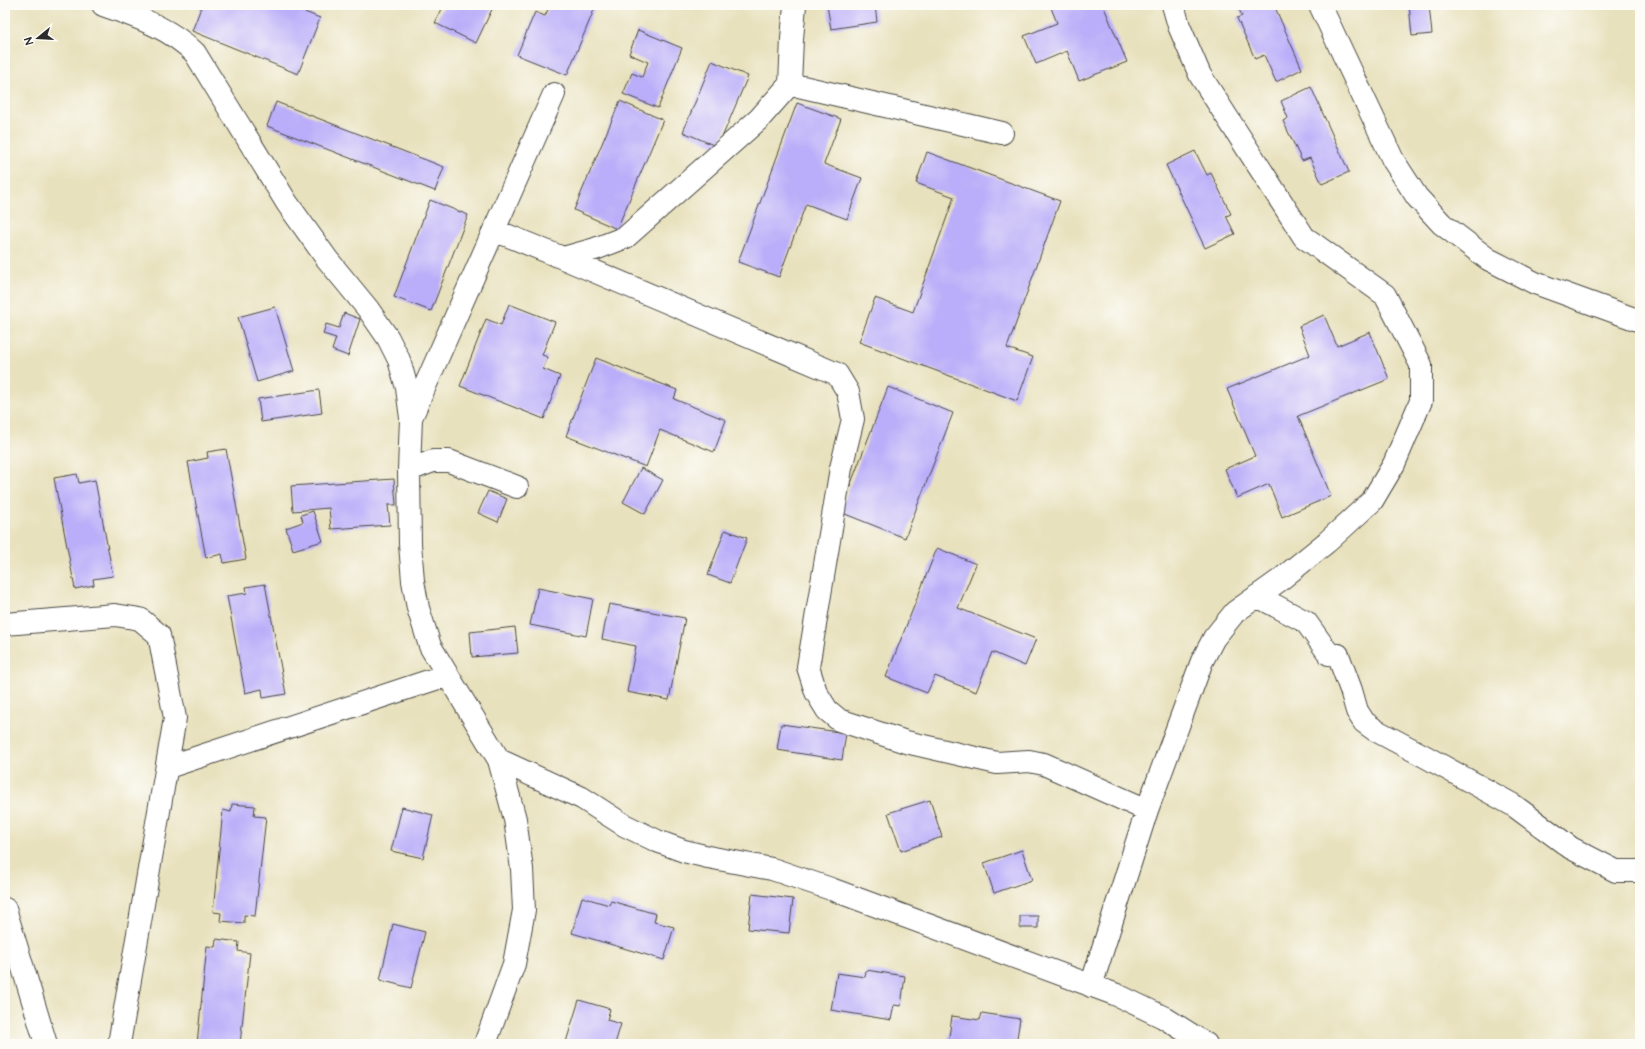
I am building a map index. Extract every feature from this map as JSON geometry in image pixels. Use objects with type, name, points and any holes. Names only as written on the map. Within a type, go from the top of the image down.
[{"type":"street","points":[[103,5],[147,21],[168,31],[183,41],[195,53],[287,203],[327,259],[368,309],[388,338],[399,360],[407,388],[411,418],[409,470],[410,544],[413,581],[418,608],[430,646],[500,760],[515,819],[522,869],[524,910],[514,964],[485,1044]]},
{"type":"street","points":[[563,258],[595,249],[626,237],[759,119],[790,84],[795,5]]},
{"type":"street","points":[[1091,986],[1147,810],[1202,661],[1214,638],[1235,612],[1327,542],[1372,502],[1394,464],[1421,401],[1421,365],[1386,295],[1304,237],[1200,75],[1178,26],[1172,5]]},
{"type":"street","points":[[1320,5],[1393,160],[1417,197],[1442,224],[1488,259],[1535,283],[1640,321]]},
{"type":"street","points":[[790,84],[1002,133]]},
{"type":"street","points":[[411,418],[554,94]]},
{"type":"street","points":[[494,230],[837,374],[848,392],[853,419],[841,468],[808,667],[816,692],[827,710],[838,720],[906,742],[997,763],[1029,761],[1044,764],[1147,810]]},
{"type":"street","points":[[409,470],[432,461],[449,461],[517,487]]},
{"type":"street","points":[[1257,596],[1306,622],[1329,654],[1338,655],[1352,690],[1358,711],[1364,722],[1375,730],[1426,756],[1513,805],[1571,848],[1616,871],[1640,872]]},
{"type":"street","points":[[5,624],[115,615],[140,619],[159,635],[175,718],[168,767],[119,1044]]},
{"type":"street","points":[[168,767],[447,674]]},
{"type":"street","points":[[500,760],[582,798],[624,825],[657,841],[702,855],[772,869],[831,889],[1117,995],[1163,1017],[1206,1044]]},
{"type":"street","points":[[5,909],[46,1044]]},
{"type":"building","points":[[202,5],[287,5],[320,18],[298,74],[192,31]]},
{"type":"building","points":[[444,5],[494,5],[476,43],[435,23]]},
{"type":"building","points":[[550,5],[596,5],[567,75],[517,55],[535,12],[545,16]]},
{"type":"building","points":[[827,5],[875,5],[877,22],[831,29]]},
{"type":"building","points":[[1050,5],[1103,5],[1127,62],[1079,81],[1067,51],[1036,64],[1024,36],[1057,23]]},
{"type":"building","points":[[1237,5],[1274,5],[1302,69],[1276,82],[1264,55],[1255,59],[1237,18],[1242,16]]},
{"type":"building","points":[[1409,5],[1429,5],[1432,34],[1412,36]]},
{"type":"building","points":[[638,30],[682,48],[658,108],[623,94],[632,73],[642,77],[648,62],[629,54]]},
{"type":"building","points":[[712,61],[748,76],[718,147],[683,132]]},
{"type":"building","points":[[1311,87],[1349,172],[1322,184],[1310,158],[1302,161],[1283,121],[1288,118],[1281,101]]},
{"type":"building","points":[[620,101],[663,120],[617,229],[574,210]]},
{"type":"building","points":[[276,102],[444,167],[435,191],[267,126]]},
{"type":"building","points":[[797,103],[841,119],[824,164],[862,178],[847,219],[806,204],[779,277],[738,262]]},
{"type":"building","points":[[1195,151],[1207,175],[1211,173],[1231,214],[1226,216],[1235,234],[1205,248],[1166,165]]},
{"type":"building","points":[[927,152],[1060,201],[1007,348],[1033,357],[1017,401],[859,342],[875,298],[913,312],[954,197],[916,183]]},
{"type":"building","points":[[430,200],[468,215],[431,311],[394,297]]},
{"type":"building","points":[[509,304],[555,322],[542,355],[548,357],[543,369],[560,376],[544,419],[460,386],[486,319],[501,325]]},
{"type":"building","points":[[275,307],[294,371],[257,382],[238,317]]},
{"type":"building","points":[[344,313],[360,319],[348,356],[332,350],[336,338],[323,334],[326,324],[339,328]]},
{"type":"building","points":[[1324,315],[1337,346],[1370,332],[1389,379],[1298,416],[1331,496],[1282,517],[1269,484],[1237,498],[1225,469],[1255,456],[1227,389],[1310,355],[1299,326]]},
{"type":"building","points":[[596,358],[677,390],[674,399],[726,420],[714,452],[660,430],[646,467],[566,436]]},
{"type":"building","points":[[888,387],[953,413],[905,538],[840,512]]},
{"type":"building","points":[[319,390],[322,413],[261,422],[258,399]]},
{"type":"building","points":[[226,449],[246,559],[224,563],[222,554],[206,558],[188,462],[208,458],[207,452]]},
{"type":"building","points":[[641,468],[663,480],[645,514],[623,502]]},
{"type":"building","points":[[77,474],[79,483],[95,480],[113,576],[93,579],[94,585],[75,589],[54,478]]},
{"type":"building","points":[[394,479],[396,505],[388,505],[390,525],[331,529],[329,508],[293,511],[291,486]]},
{"type":"building","points":[[488,491],[507,499],[498,522],[478,513]]},
{"type":"building","points":[[313,511],[323,541],[293,550],[286,528],[303,522],[301,515]]},
{"type":"building","points":[[725,530],[747,538],[730,583],[708,575]]},
{"type":"building","points":[[937,548],[976,564],[958,608],[1036,639],[1025,666],[992,652],[976,692],[935,676],[927,693],[886,677]]},
{"type":"building","points":[[265,584],[286,694],[263,698],[262,689],[245,693],[227,596],[247,593],[246,587]]},
{"type":"building","points":[[538,588],[593,599],[586,636],[530,625]]},
{"type":"building","points":[[609,604],[685,618],[669,700],[627,692],[636,646],[602,639]]},
{"type":"building","points":[[515,627],[518,653],[472,657],[470,632]]},
{"type":"building","points":[[781,724],[846,733],[842,760],[777,750]]},
{"type":"building","points":[[930,800],[942,837],[901,851],[888,813]]},
{"type":"building","points":[[232,804],[255,806],[254,816],[266,817],[255,916],[244,915],[244,923],[220,921],[221,913],[213,912],[223,810],[231,812]]},
{"type":"building","points":[[402,807],[433,815],[423,858],[391,851]]},
{"type":"building","points":[[1022,850],[1032,880],[994,893],[984,863]]},
{"type":"building","points":[[752,894],[793,899],[789,933],[748,929]]},
{"type":"building","points":[[582,897],[609,905],[611,901],[656,914],[654,922],[674,927],[664,960],[572,933]]},
{"type":"building","points":[[1020,916],[1038,916],[1038,928],[1020,928]]},
{"type":"building","points":[[393,924],[425,932],[411,988],[380,980]]},
{"type":"building","points":[[216,939],[239,942],[238,951],[250,953],[240,1044],[197,1044],[207,946],[215,947]]},
{"type":"building","points":[[866,970],[905,976],[901,1006],[894,1005],[891,1020],[831,1010],[837,973],[865,977]]},
{"type":"building","points":[[579,1000],[610,1009],[607,1020],[621,1024],[615,1044],[574,1044],[566,1042]]},
{"type":"building","points":[[982,1013],[1020,1019],[1016,1044],[948,1044],[952,1016],[980,1020]]}]
